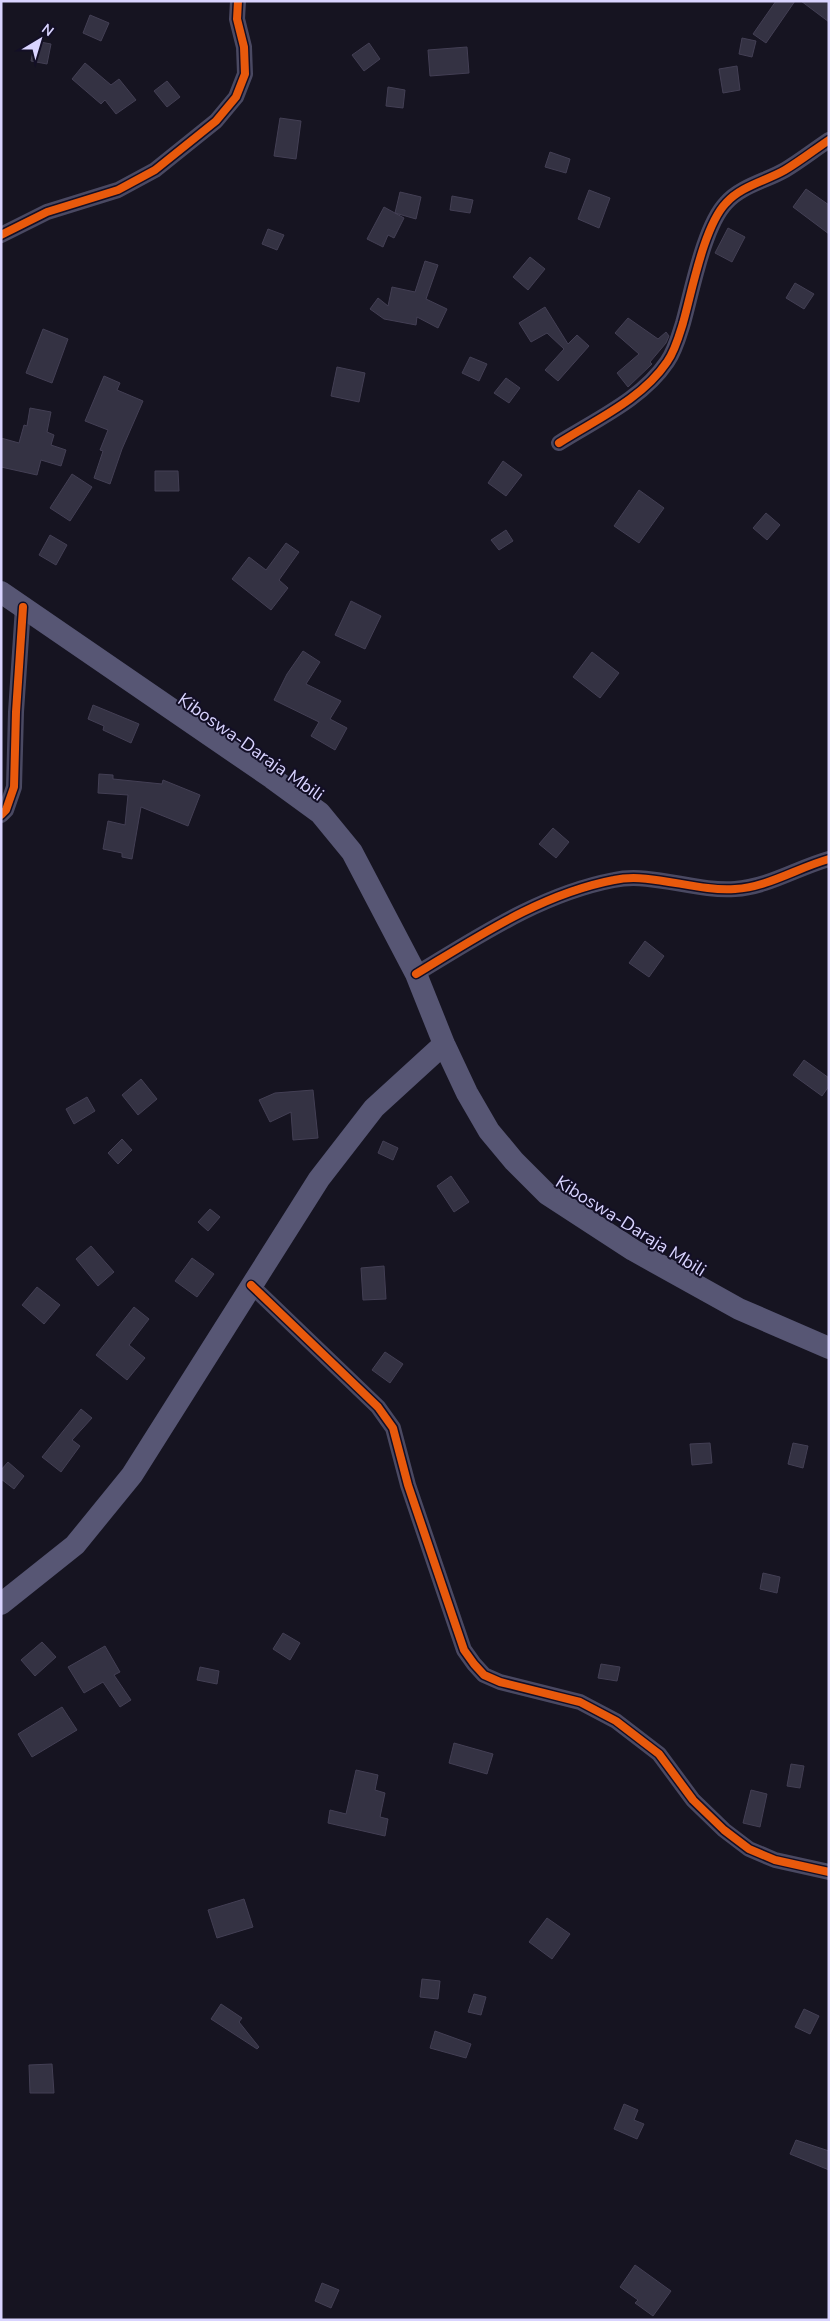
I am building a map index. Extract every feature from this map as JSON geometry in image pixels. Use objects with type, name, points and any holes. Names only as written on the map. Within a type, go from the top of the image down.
[{"type":"main road","name":"Kiboswa-Daraja Mbili","points":[[1,592],[320,813],[352,852],[416,974],[444,1044],[467,1092],[489,1131],[514,1161],[547,1194],[633,1250],[739,1310],[829,1348]]},
{"type":"main road","points":[[1,1604],[75,1545],[132,1475],[319,1179],[374,1108],[444,1044]]},
{"type":"street","points":[[1,235],[47,212],[118,190],[155,170],[216,121],[236,97],[245,74],[244,47],[237,19],[238,1]]},
{"type":"street","points":[[559,443],[634,396],[652,381],[668,360],[678,340],[707,240],[716,216],[726,202],[757,182],[784,170],[829,140]]},
{"type":"street","points":[[1,815],[6,810],[14,787],[16,712],[23,608]]},
{"type":"street","points":[[416,974],[511,917],[580,888],[616,879],[652,880],[694,888],[736,889],[770,882],[829,859]]},
{"type":"street","points":[[251,1285],[378,1407],[393,1428],[408,1484],[464,1650],[479,1670],[484,1675],[500,1682],[580,1702],[616,1721],[659,1754],[692,1800],[724,1830],[749,1849],[775,1860],[829,1872]]},
{"type":"building","points":[[776,1],[795,1],[766,43],[753,34]]},
{"type":"building","points":[[801,1],[829,1],[829,22]]},
{"type":"building","points":[[90,15],[109,23],[101,41],[83,33]]},
{"type":"building","points":[[742,38],[756,41],[752,57],[739,54]]},
{"type":"building","points":[[35,41],[51,44],[47,64],[31,61]]},
{"type":"building","points":[[369,43],[380,59],[364,71],[352,55]]},
{"type":"building","points":[[467,47],[469,73],[430,76],[428,50]]},
{"type":"building","points":[[85,63],[111,85],[119,79],[136,100],[116,114],[105,100],[101,104],[72,79]]},
{"type":"building","points":[[737,66],[740,90],[723,93],[719,69]]},
{"type":"building","points":[[167,81],[180,97],[167,107],[154,91]]},
{"type":"building","points":[[388,87],[405,90],[403,108],[386,106]]},
{"type":"building","points":[[280,118],[301,121],[296,159],[274,156]]},
{"type":"building","points":[[550,152],[570,159],[566,173],[545,167]]},
{"type":"building","points":[[806,189],[829,205],[829,234],[793,207]]},
{"type":"building","points":[[589,190],[610,198],[599,228],[578,219]]},
{"type":"building","points":[[400,192],[421,197],[416,219],[395,213]]},
{"type":"building","points":[[452,196],[473,200],[470,213],[450,210]]},
{"type":"building","points":[[384,207],[404,218],[394,238],[388,235],[383,247],[367,239]]},
{"type":"building","points":[[728,228],[745,237],[732,262],[715,253]]},
{"type":"building","points":[[268,229],[284,235],[277,250],[262,244]]},
{"type":"building","points":[[530,257],[545,269],[528,290],[513,277]]},
{"type":"building","points":[[425,261],[438,265],[426,299],[447,309],[438,328],[417,317],[416,325],[384,319],[370,309],[378,298],[388,306],[392,287],[415,292]]},
{"type":"building","points":[[795,283],[814,294],[804,309],[786,298]]},
{"type":"building","points":[[545,307],[568,344],[577,335],[589,346],[558,381],[545,370],[564,349],[547,333],[531,342],[519,323]]},
{"type":"building","points":[[628,318],[658,339],[666,332],[669,336],[666,343],[650,362],[652,364],[628,387],[617,373],[639,354],[615,333]]},
{"type":"building","points":[[43,329],[68,339],[52,383],[26,373]]},
{"type":"building","points":[[470,357],[487,364],[479,381],[462,373]]},
{"type":"building","points":[[337,367],[365,373],[359,402],[331,396]]},
{"type":"building","points":[[104,376],[120,383],[117,390],[143,401],[122,449],[110,484],[94,478],[103,451],[100,450],[108,430],[85,421]]},
{"type":"building","points":[[506,378],[520,388],[509,403],[494,393]]},
{"type":"building","points":[[30,408],[51,412],[47,432],[54,435],[51,445],[66,450],[61,466],[41,460],[37,475],[1,467],[1,438],[19,443],[24,425],[27,426]]},
{"type":"building","points":[[503,461],[522,475],[506,496],[488,483]]},
{"type":"building","points":[[155,471],[178,471],[179,491],[155,491]]},
{"type":"building","points":[[72,474],[92,487],[70,521],[50,508]]},
{"type":"building","points":[[639,490],[664,508],[639,543],[614,526]]},
{"type":"building","points":[[766,513],[780,525],[767,540],[753,528]]},
{"type":"building","points":[[506,530],[513,541],[499,550],[491,540]]},
{"type":"building","points":[[50,535],[67,545],[56,565],[39,555]]},
{"type":"building","points":[[286,543],[299,552],[279,580],[288,588],[271,610],[232,579],[249,557],[266,570]]},
{"type":"building","points":[[351,601],[381,616],[365,649],[335,635]]},
{"type":"building","points":[[303,651],[320,662],[306,684],[341,701],[330,719],[347,728],[335,750],[311,736],[319,722],[274,700],[287,674]]},
{"type":"building","points":[[592,652],[619,673],[600,698],[573,677]]},
{"type":"building","points":[[93,705],[139,724],[131,743],[103,730],[104,726],[88,719]]},
{"type":"building","points":[[99,774],[113,775],[113,779],[162,784],[163,780],[200,795],[188,826],[141,807],[132,859],[122,857],[122,853],[103,849],[108,821],[125,825],[128,795],[98,793]]},
{"type":"building","points":[[553,828],[569,842],[556,858],[539,844]]},
{"type":"building","points":[[645,941],[664,956],[649,977],[629,963]]},
{"type":"building","points":[[804,1060],[829,1078],[829,1086],[822,1096],[793,1075]]},
{"type":"building","points":[[141,1079],[157,1099],[138,1115],[122,1095]]},
{"type":"building","points":[[313,1090],[318,1138],[293,1140],[291,1112],[270,1122],[259,1100],[275,1093]]},
{"type":"building","points":[[87,1097],[95,1111],[74,1124],[66,1109]]},
{"type":"building","points":[[122,1139],[132,1150],[118,1164],[108,1153]]},
{"type":"building","points":[[383,1141],[398,1148],[393,1160],[378,1153]]},
{"type":"building","points":[[451,1176],[469,1202],[454,1212],[437,1186]]},
{"type":"building","points":[[210,1209],[220,1217],[208,1231],[198,1222]]},
{"type":"building","points":[[91,1246],[114,1272],[98,1286],[76,1259]]},
{"type":"building","points":[[192,1258],[214,1274],[197,1297],[175,1281]]},
{"type":"building","points":[[384,1266],[386,1299],[363,1300],[361,1268]]},
{"type":"building","points":[[37,1287],[60,1305],[44,1324],[22,1305]]},
{"type":"building","points":[[134,1307],[149,1319],[129,1345],[145,1358],[127,1380],[96,1355]]},
{"type":"building","points":[[385,1352],[403,1364],[390,1383],[372,1370]]},
{"type":"building","points":[[81,1409],[92,1418],[72,1440],[80,1446],[61,1472],[42,1457]]},
{"type":"building","points":[[710,1443],[712,1463],[692,1465],[690,1444]]},
{"type":"building","points":[[793,1443],[808,1446],[803,1468],[788,1464]]},
{"type":"building","points":[[8,1462],[24,1476],[14,1489],[1,1479],[1,1470]]},
{"type":"building","points":[[763,1573],[780,1577],[777,1593],[760,1589]]},
{"type":"building","points":[[283,1633],[300,1643],[290,1660],[273,1649]]},
{"type":"building","points":[[42,1642],[56,1657],[35,1676],[21,1660]]},
{"type":"building","points":[[105,1646],[120,1672],[114,1675],[131,1700],[120,1707],[103,1682],[84,1693],[68,1667]]},
{"type":"building","points":[[601,1664],[620,1667],[617,1681],[598,1678]]},
{"type":"building","points":[[200,1667],[219,1671],[217,1684],[197,1680]]},
{"type":"building","points":[[62,1707],[77,1730],[32,1757],[18,1734]]},
{"type":"building","points":[[454,1743],[493,1754],[487,1774],[449,1763]]},
{"type":"building","points":[[791,1764],[804,1766],[800,1788],[787,1786]]},
{"type":"building","points":[[356,1770],[378,1775],[375,1790],[385,1793],[380,1817],[388,1819],[385,1836],[328,1823],[330,1810],[346,1814]]},
{"type":"building","points":[[751,1790],[767,1794],[760,1827],[743,1823]]},
{"type":"building","points":[[244,1899],[253,1927],[217,1938],[208,1910]]},
{"type":"building","points":[[547,1918],[570,1934],[552,1959],[529,1942]]},
{"type":"building","points":[[422,1979],[440,1981],[438,1999],[420,1997]]},
{"type":"building","points":[[474,1994],[486,1997],[481,2015],[468,2012]]},
{"type":"building","points":[[221,2004],[242,2018],[239,2022],[259,2047],[257,2049],[211,2019]]},
{"type":"building","points":[[804,2009],[819,2016],[810,2034],[795,2027]]},
{"type":"building","points":[[435,2031],[471,2044],[466,2058],[430,2048]]},
{"type":"building","points":[[52,2064],[54,2093],[30,2093],[29,2065]]},
{"type":"building","points":[[624,2104],[638,2110],[634,2120],[644,2124],[637,2139],[614,2129]]},
{"type":"building","points":[[796,2140],[829,2151],[829,2170],[790,2154]]},
{"type":"building","points":[[635,2265],[671,2291],[653,2316],[635,2303],[638,2300],[620,2287]]},
{"type":"building","points":[[322,2283],[339,2290],[331,2308],[315,2301]]},
{"type":"cycle path","points":[[1,235],[47,212],[118,190],[155,170],[216,121],[236,97],[245,74],[244,47],[237,19],[238,1]]},
{"type":"cycle path","points":[[559,443],[632,398],[657,375],[670,358],[680,333],[705,243],[718,213],[726,203],[746,188],[785,170],[829,140]]},
{"type":"cycle path","points":[[1,815],[6,810],[14,787],[16,712],[23,607]]},
{"type":"cycle path","points":[[416,974],[511,918],[561,895],[587,886],[614,880],[643,878],[705,888],[747,888],[829,859]]},
{"type":"cycle path","points":[[251,1285],[378,1407],[393,1428],[408,1485],[464,1650],[484,1675],[500,1682],[580,1702],[616,1721],[659,1754],[693,1800],[724,1830],[749,1849],[775,1860],[829,1872]]}]
